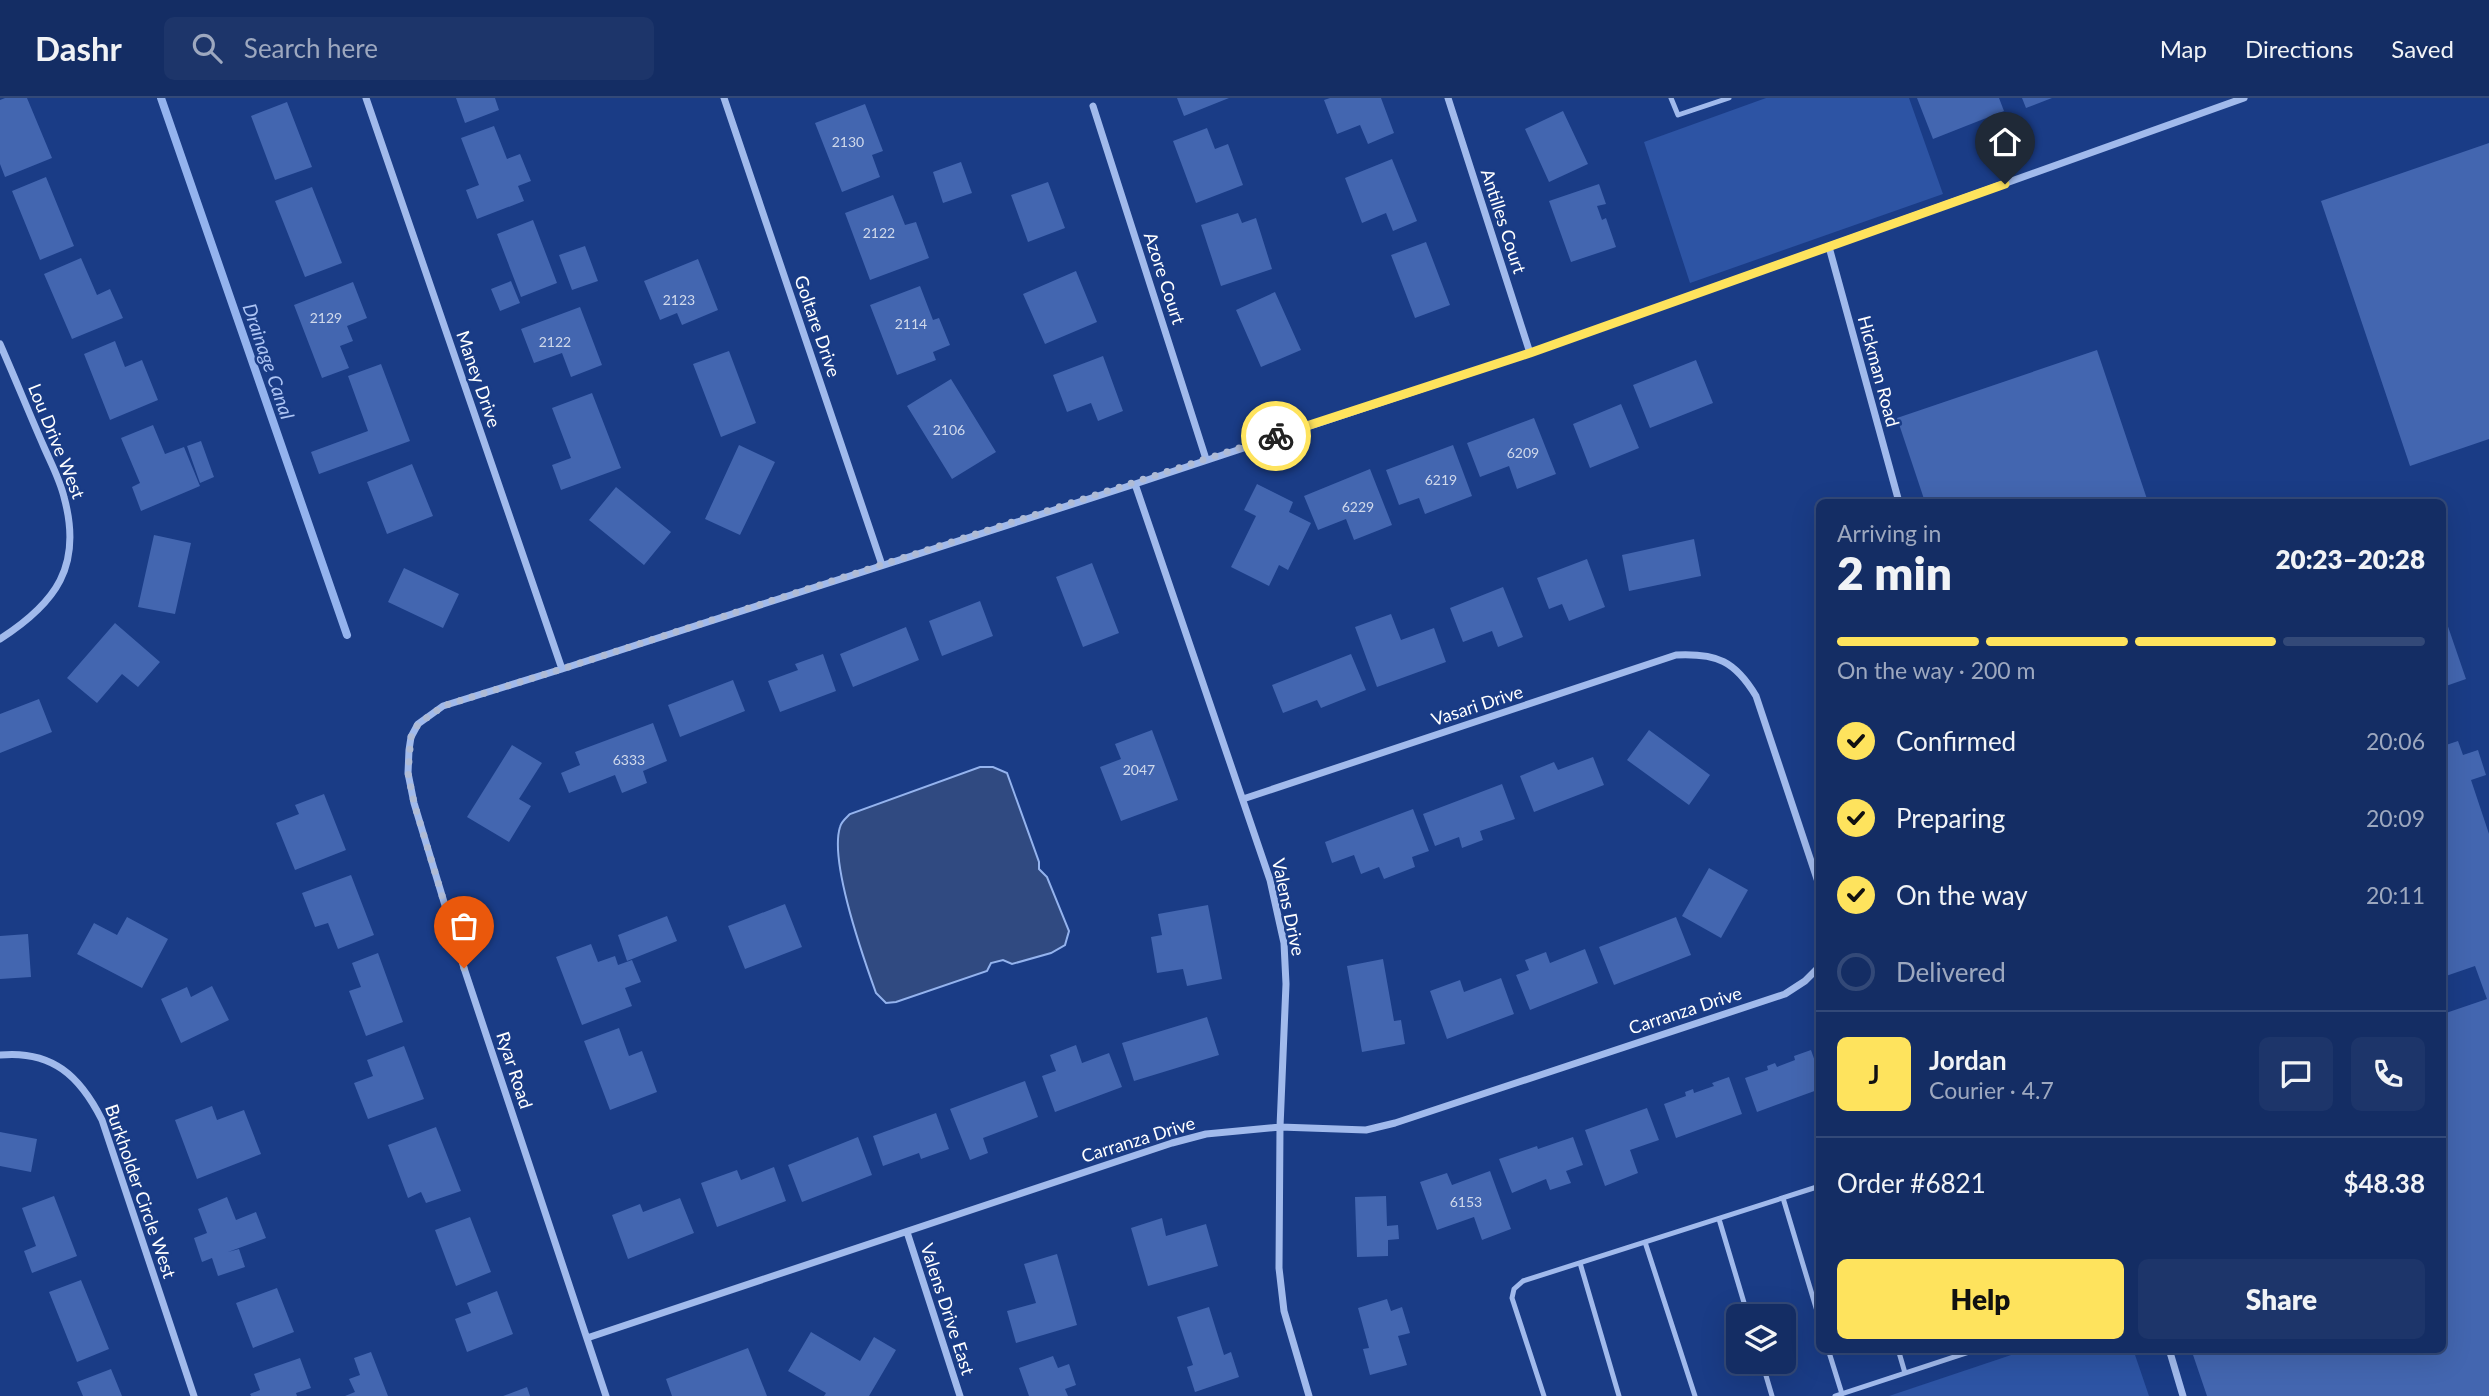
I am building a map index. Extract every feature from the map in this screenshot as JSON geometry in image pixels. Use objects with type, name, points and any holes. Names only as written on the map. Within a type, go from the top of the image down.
[{"type":"street","name":"Maney Drive","points":[[366,98],[562,669]]},
{"type":"street","name":"Goltare Drive","points":[[724,98],[882,565]]},
{"type":"street","name":"Antilles Court","points":[[1448,98],[1530,353]]},
{"type":"street","points":[[562,669],[1530,353],[2244,98]]},
{"type":"street","name":"Azore Court","points":[[1093,106],[1206,459]]},
{"type":"street","name":"Hickman Road","points":[[1829,247],[1898,499]]},
{"type":"street","name":"Lou Drive West","points":[[0,344],[64,494],[71,528],[67,564],[55,592],[30,620],[0,639]]},
{"type":"street","name":"Valens Drive","points":[[1135,484],[1270,880],[1284,943],[1286,984],[1280,1127],[1279,1268],[1284,1311],[1309,1396]]},
{"type":"street","name":"Vasari Drive","points":[[1243,799],[1676,655],[1703,654],[1723,661],[1744,675],[1756,696],[1816,876]]},
{"type":"street","name":"Ryar Road","points":[[562,669],[443,706],[418,724],[411,737],[408,773],[414,803],[464,968],[606,1396]]},
{"type":"street","name":"Carranza Drive","points":[[587,1338],[1172,1143],[1206,1134],[1280,1127],[1366,1130],[1395,1123],[1785,994],[1816,970]]},
{"type":"street","name":"Burkholder Circle West","points":[[0,1055],[40,1057],[64,1069],[91,1098],[106,1133],[194,1396]]},
{"type":"street","name":"Valens Drive East","points":[[907,1232],[960,1396]]},
{"type":"street","points":[[2170,1353],[2183,1396]]},
{"type":"lane","points":[[1671,98],[1678,115],[1729,98]]},
{"type":"lane","points":[[1544,1396],[1512,1298],[1514,1289],[1523,1282],[1816,1187]]},
{"type":"lane","points":[[1783,1198],[1816,1308]]},
{"type":"lane","points":[[1719,1219],[1744,1304]]},
{"type":"lane","points":[[1645,1242],[1695,1396]]},
{"type":"lane","points":[[1580,1263],[1619,1396]]},
{"type":"lane","points":[[1829,1353],[1842,1394]]},
{"type":"lane","points":[[1899,1353],[1905,1373]]},
{"type":"lane","points":[[1835,1396],[1966,1353]]},
{"type":"lane","points":[[1766,1374],[1772,1396]]},
{"type":"shaded area","points":[[1766,98],[1909,98],[1943,194],[1690,283],[1644,142]]},
{"type":"shaded area","points":[[980,767],[993,767],[1007,773],[1039,862],[1039,869],[1047,877],[1069,931],[1065,945],[1051,953],[1012,964],[1003,960],[991,963],[987,971],[886,1003],[876,993],[849,910],[839,863],[841,825],[850,814]]},
{"type":"shaded area","points":[[2017,1353],[2134,1353],[2149,1396],[1889,1396]]},
{"type":"building","points":[[27,98],[52,158],[5,177],[0,164],[0,100]]},
{"type":"building","points":[[456,98],[495,98],[499,110],[465,123]]},
{"type":"building","points":[[1177,98],[1229,98],[1184,116]]},
{"type":"building","points":[[1381,98],[1394,133],[1368,144],[1360,125],[1337,134],[1324,100]]},
{"type":"building","points":[[1917,98],[1999,98],[2004,111],[1933,139]]},
{"type":"building","points":[[2022,98],[2052,98],[2026,108]]},
{"type":"building","points":[[287,102],[312,167],[275,180],[251,116]]},
{"type":"building","points":[[865,104],[883,151],[872,155],[880,177],[842,192],[815,123]]},
{"type":"building","points":[[1563,111],[1588,164],[1549,182],[1525,129]]},
{"type":"building","points":[[494,126],[507,159],[520,154],[531,181],[518,186],[524,201],[477,219],[466,190],[479,185],[461,138]]},
{"type":"building","points":[[1207,128],[1215,149],[1228,144],[1243,185],[1196,203],[1173,141]]},
{"type":"building","points":[[2489,143],[2489,439],[2410,466],[2321,201]]},
{"type":"building","points":[[1392,159],[1417,221],[1393,231],[1386,213],[1362,223],[1345,178]]},
{"type":"building","points":[[961,162],[972,193],[943,203],[933,172]]},
{"type":"building","points":[[46,177],[74,246],[40,260],[12,191]]},
{"type":"building","points":[[1048,182],[1065,228],[1028,242],[1011,195]]},
{"type":"building","points":[[1599,184],[1606,204],[1597,206],[1602,220],[1606,218],[1616,247],[1571,262],[1549,201]]},
{"type":"building","points":[[312,187],[342,263],[305,277],[275,201]]},
{"type":"building","points":[[893,195],[905,225],[916,222],[929,258],[870,280],[845,213]]},
{"type":"building","points":[[1238,213],[1242,223],[1256,218],[1272,269],[1221,286],[1201,225]]},
{"type":"building","points":[[533,220],[557,283],[521,297],[497,234]]},
{"type":"building","points":[[1426,242],[1450,305],[1415,318],[1391,255]]},
{"type":"building","points":[[585,246],[598,281],[572,290],[559,255]]},
{"type":"building","points":[[81,258],[97,295],[110,289],[123,318],[72,339],[44,274]]},
{"type":"building","points":[[698,259],[718,310],[682,325],[677,313],[660,320],[644,281]]},
{"type":"building","points":[[1076,271],[1097,322],[1045,344],[1023,294]]},
{"type":"building","points":[[511,281],[520,303],[500,311],[491,289]]},
{"type":"building","points":[[353,282],[367,318],[347,326],[353,341],[340,346],[349,368],[322,378],[294,305]]},
{"type":"building","points":[[920,286],[933,320],[939,318],[950,345],[933,352],[936,360],[897,375],[870,305]]},
{"type":"building","points":[[1275,292],[1301,350],[1261,367],[1236,310]]},
{"type":"building","points":[[580,307],[602,365],[571,377],[562,353],[534,363],[521,329]]},
{"type":"building","points":[[115,341],[125,367],[142,360],[158,400],[110,420],[84,354]]},
{"type":"building","points":[[2097,350],[2147,499],[1924,499],[1897,418]]},
{"type":"building","points":[[729,351],[756,423],[721,437],[693,364]]},
{"type":"building","points":[[1103,356],[1123,411],[1098,421],[1091,403],[1067,412],[1053,375]]},
{"type":"building","points":[[1696,360],[1713,403],[1650,428],[1633,385]]},
{"type":"building","points":[[381,364],[410,441],[319,474],[311,452],[368,431],[348,376]]},
{"type":"building","points":[[951,379],[996,452],[952,479],[907,406]]},
{"type":"building","points":[[592,393],[621,468],[561,490],[552,465],[571,458],[552,408]]},
{"type":"building","points":[[1621,404],[1639,448],[1590,468],[1573,424]]},
{"type":"building","points":[[1534,418],[1556,474],[1517,489],[1509,466],[1480,477],[1467,443]]},
{"type":"building","points":[[153,425],[165,454],[184,447],[200,486],[141,511],[132,487],[140,483],[121,438]]},
{"type":"building","points":[[201,441],[214,477],[200,483],[187,446]]},
{"type":"building","points":[[739,445],[775,462],[740,535],[705,519]]},
{"type":"building","points":[[1453,445],[1472,496],[1425,514],[1419,498],[1399,505],[1386,470]]},
{"type":"building","points":[[412,464],[433,516],[387,534],[367,482]]},
{"type":"building","points":[[1370,469],[1392,525],[1354,540],[1346,519],[1318,530],[1304,496]]},
{"type":"building","points":[[1257,484],[1293,502],[1289,512],[1311,523],[1288,570],[1279,565],[1269,586],[1231,567],[1256,516],[1244,510]]},
{"type":"building","points":[[616,487],[671,532],[644,565],[589,520]]},
{"type":"building","points":[[154,535],[191,543],[175,614],[138,607]]},
{"type":"building","points":[[1694,539],[1701,576],[1629,591],[1622,555]]},
{"type":"building","points":[[1587,559],[1605,607],[1569,621],[1562,604],[1549,609],[1537,578]]},
{"type":"building","points":[[1092,563],[1119,633],[1083,647],[1056,577]]},
{"type":"building","points":[[404,568],[459,594],[443,628],[388,602]]},
{"type":"building","points":[[1503,587],[1523,637],[1498,647],[1492,631],[1463,642],[1450,608]]},
{"type":"building","points":[[980,601],[993,636],[942,656],[929,621]]},
{"type":"building","points":[[1391,614],[1401,640],[1434,628],[1446,662],[1377,687],[1355,627]]},
{"type":"building","points":[[2446,621],[2466,679],[2446,686]]},
{"type":"building","points":[[115,623],[160,662],[138,687],[122,674],[97,703],[67,678]]},
{"type":"building","points":[[906,627],[919,660],[853,687],[840,654]]},
{"type":"building","points":[[823,654],[836,691],[780,712],[768,681],[798,670],[795,664]]},
{"type":"building","points":[[1351,654],[1366,690],[1321,708],[1317,700],[1283,713],[1272,685]]},
{"type":"building","points":[[733,680],[745,711],[680,737],[668,705]]},
{"type":"building","points":[[39,699],[52,732],[0,753],[0,714]]},
{"type":"building","points":[[653,723],[667,761],[643,771],[647,783],[622,793],[615,775],[569,793],[561,773],[580,765],[575,752]]},
{"type":"building","points":[[1152,730],[1178,800],[1121,821],[1100,767],[1121,759],[1115,744]]},
{"type":"building","points":[[1649,730],[1710,775],[1689,805],[1627,760]]},
{"type":"building","points":[[2458,741],[2463,755],[2478,750],[2486,775],[2471,780],[2489,834],[2489,1396],[2207,1396],[2192,1353],[2446,1353],[2446,1013],[2487,999],[2475,966],[2446,976],[2446,745]]},
{"type":"building","points":[[512,745],[542,763],[519,799],[531,806],[509,842],[467,817]]},
{"type":"building","points":[[1593,757],[1604,785],[1534,812],[1520,776],[1554,762],[1558,770]]},
{"type":"building","points":[[1502,784],[1515,819],[1480,831],[1483,840],[1462,848],[1459,837],[1435,846],[1423,814]]},
{"type":"building","points":[[324,794],[346,850],[295,870],[276,823],[299,814],[295,805]]},
{"type":"building","points":[[1413,809],[1429,851],[1412,857],[1415,867],[1384,879],[1379,867],[1361,874],[1354,855],[1332,863],[1325,842]]},
{"type":"building","points":[[1709,868],[1748,890],[1721,938],[1682,916]]},
{"type":"building","points":[[351,875],[374,935],[338,949],[328,923],[315,927],[302,893]]},
{"type":"building","points":[[785,904],[802,947],[745,969],[728,926]]},
{"type":"building","points":[[1208,905],[1222,979],[1187,986],[1183,969],[1157,973],[1151,937],[1162,935],[1158,914]]},
{"type":"building","points":[[667,916],[677,941],[627,961],[618,935]]},
{"type":"building","points":[[127,917],[168,939],[142,988],[77,954],[94,923],[117,935]]},
{"type":"building","points":[[1676,917],[1691,955],[1614,985],[1599,947]]},
{"type":"building","points":[[28,934],[31,977],[0,979],[0,936]]},
{"type":"building","points":[[591,944],[598,962],[615,956],[618,965],[632,960],[641,982],[625,988],[632,1006],[582,1025],[556,957]]},
{"type":"building","points":[[1585,949],[1598,983],[1530,1010],[1516,975],[1529,970],[1525,960],[1546,952],[1550,963]]},
{"type":"building","points":[[378,953],[403,1022],[366,1036],[349,991],[361,987],[352,963]]},
{"type":"building","points":[[1383,959],[1394,1021],[1401,1020],[1405,1044],[1362,1052],[1347,966]]},
{"type":"building","points":[[1501,978],[1514,1014],[1447,1039],[1430,991],[1460,980],[1464,992]]},
{"type":"building","points":[[212,986],[229,1020],[181,1043],[161,999],[187,987],[191,997]]},
{"type":"building","points":[[1207,1017],[1219,1055],[1134,1081],[1122,1043]]},
{"type":"building","points":[[619,1028],[629,1056],[642,1051],[657,1092],[610,1110],[584,1041]]},
{"type":"building","points":[[1076,1045],[1082,1063],[1109,1053],[1122,1087],[1055,1112],[1042,1076],[1056,1071],[1050,1055]]},
{"type":"building","points":[[404,1046],[424,1099],[368,1119],[354,1083],[373,1076],[367,1060]]},
{"type":"building","points":[[1811,1050],[1816,1064],[1816,1090],[1757,1112],[1745,1078],[1768,1070],[1767,1066],[1775,1063],[1777,1067],[1795,1060],[1794,1056]]},
{"type":"building","points":[[1729,1077],[1742,1114],[1676,1138],[1664,1104],[1686,1096],[1685,1092],[1693,1089],[1694,1093]]},
{"type":"building","points":[[1025,1081],[1038,1117],[983,1138],[988,1153],[970,1160],[950,1109]]},
{"type":"building","points":[[212,1106],[217,1120],[244,1110],[261,1154],[197,1179],[175,1120]]},
{"type":"building","points":[[1647,1108],[1659,1140],[1630,1150],[1638,1173],[1605,1186],[1585,1130]]},
{"type":"building","points":[[936,1113],[949,1149],[921,1159],[919,1153],[883,1166],[873,1136]]},
{"type":"building","points":[[436,1127],[461,1191],[426,1203],[421,1192],[408,1198],[388,1145]]},
{"type":"building","points":[[0,1132],[37,1139],[31,1172],[0,1166]]},
{"type":"building","points":[[858,1137],[872,1175],[802,1202],[788,1165]]},
{"type":"building","points":[[1573,1137],[1583,1165],[1566,1171],[1571,1183],[1550,1190],[1546,1179],[1512,1193],[1499,1159]]},
{"type":"building","points":[[774,1167],[786,1201],[717,1227],[701,1183],[737,1170],[741,1180]]},
{"type":"building","points":[[1490,1171],[1511,1229],[1482,1240],[1474,1217],[1437,1230],[1420,1182],[1447,1173],[1452,1185]]},
{"type":"building","points":[[54,1196],[77,1256],[32,1273],[24,1251],[36,1246],[22,1208]]},
{"type":"building","points":[[1386,1196],[1387,1226],[1398,1225],[1399,1239],[1388,1240],[1388,1256],[1357,1257],[1355,1197]]},
{"type":"building","points":[[227,1197],[236,1220],[256,1212],[266,1238],[228,1252],[239,1249],[245,1267],[218,1276],[212,1258],[202,1262],[194,1238],[207,1233],[198,1209]]},
{"type":"building","points":[[680,1198],[694,1233],[628,1259],[612,1215],[640,1204],[643,1212]]},
{"type":"building","points":[[470,1217],[491,1272],[456,1286],[435,1230]]},
{"type":"building","points":[[1162,1218],[1166,1236],[1206,1224],[1218,1266],[1148,1286],[1131,1228]]},
{"type":"building","points":[[1057,1254],[1077,1325],[1016,1343],[1007,1311],[1036,1303],[1024,1264]]},
{"type":"building","points":[[81,1280],[109,1349],[77,1362],[49,1292]]},
{"type":"building","points":[[277,1288],[294,1332],[253,1348],[236,1303]]},
{"type":"building","points":[[497,1291],[513,1334],[467,1352],[455,1319],[471,1313],[467,1303]]},
{"type":"building","points":[[1387,1299],[1391,1311],[1402,1307],[1410,1333],[1398,1336],[1407,1365],[1370,1375],[1363,1349],[1369,1348],[1358,1308]]},
{"type":"building","points":[[1209,1307],[1224,1355],[1231,1352],[1239,1377],[1195,1392],[1187,1367],[1193,1365],[1177,1317]]},
{"type":"building","points":[[811,1332],[860,1361],[874,1337],[896,1350],[869,1396],[824,1396],[826,1393],[788,1371]]},
{"type":"building","points":[[748,1348],[767,1396],[672,1396],[666,1379]]},
{"type":"building","points":[[371,1352],[388,1396],[345,1396],[355,1392],[349,1379],[360,1375],[354,1358]]},
{"type":"building","points":[[1053,1356],[1058,1368],[1069,1364],[1076,1385],[1065,1389],[1068,1396],[1029,1396],[1019,1368]]},
{"type":"building","points":[[300,1358],[311,1388],[296,1393],[297,1396],[251,1396],[250,1394],[260,1390],[254,1374]]},
{"type":"building","points":[[111,1369],[122,1396],[83,1396],[77,1382]]},
{"type":"building","points":[[527,1387],[530,1396],[503,1396]]},
{"type":"waterway","name":"Drainage Canal","points":[[161,98],[347,635]]},
{"type":"way so far","points":[[464,968],[414,803],[408,773],[411,737],[418,724],[443,706],[1135,484],[1276,436]]},
{"type":"route","points":[[1276,436],[1530,353],[2005,184]]}]
